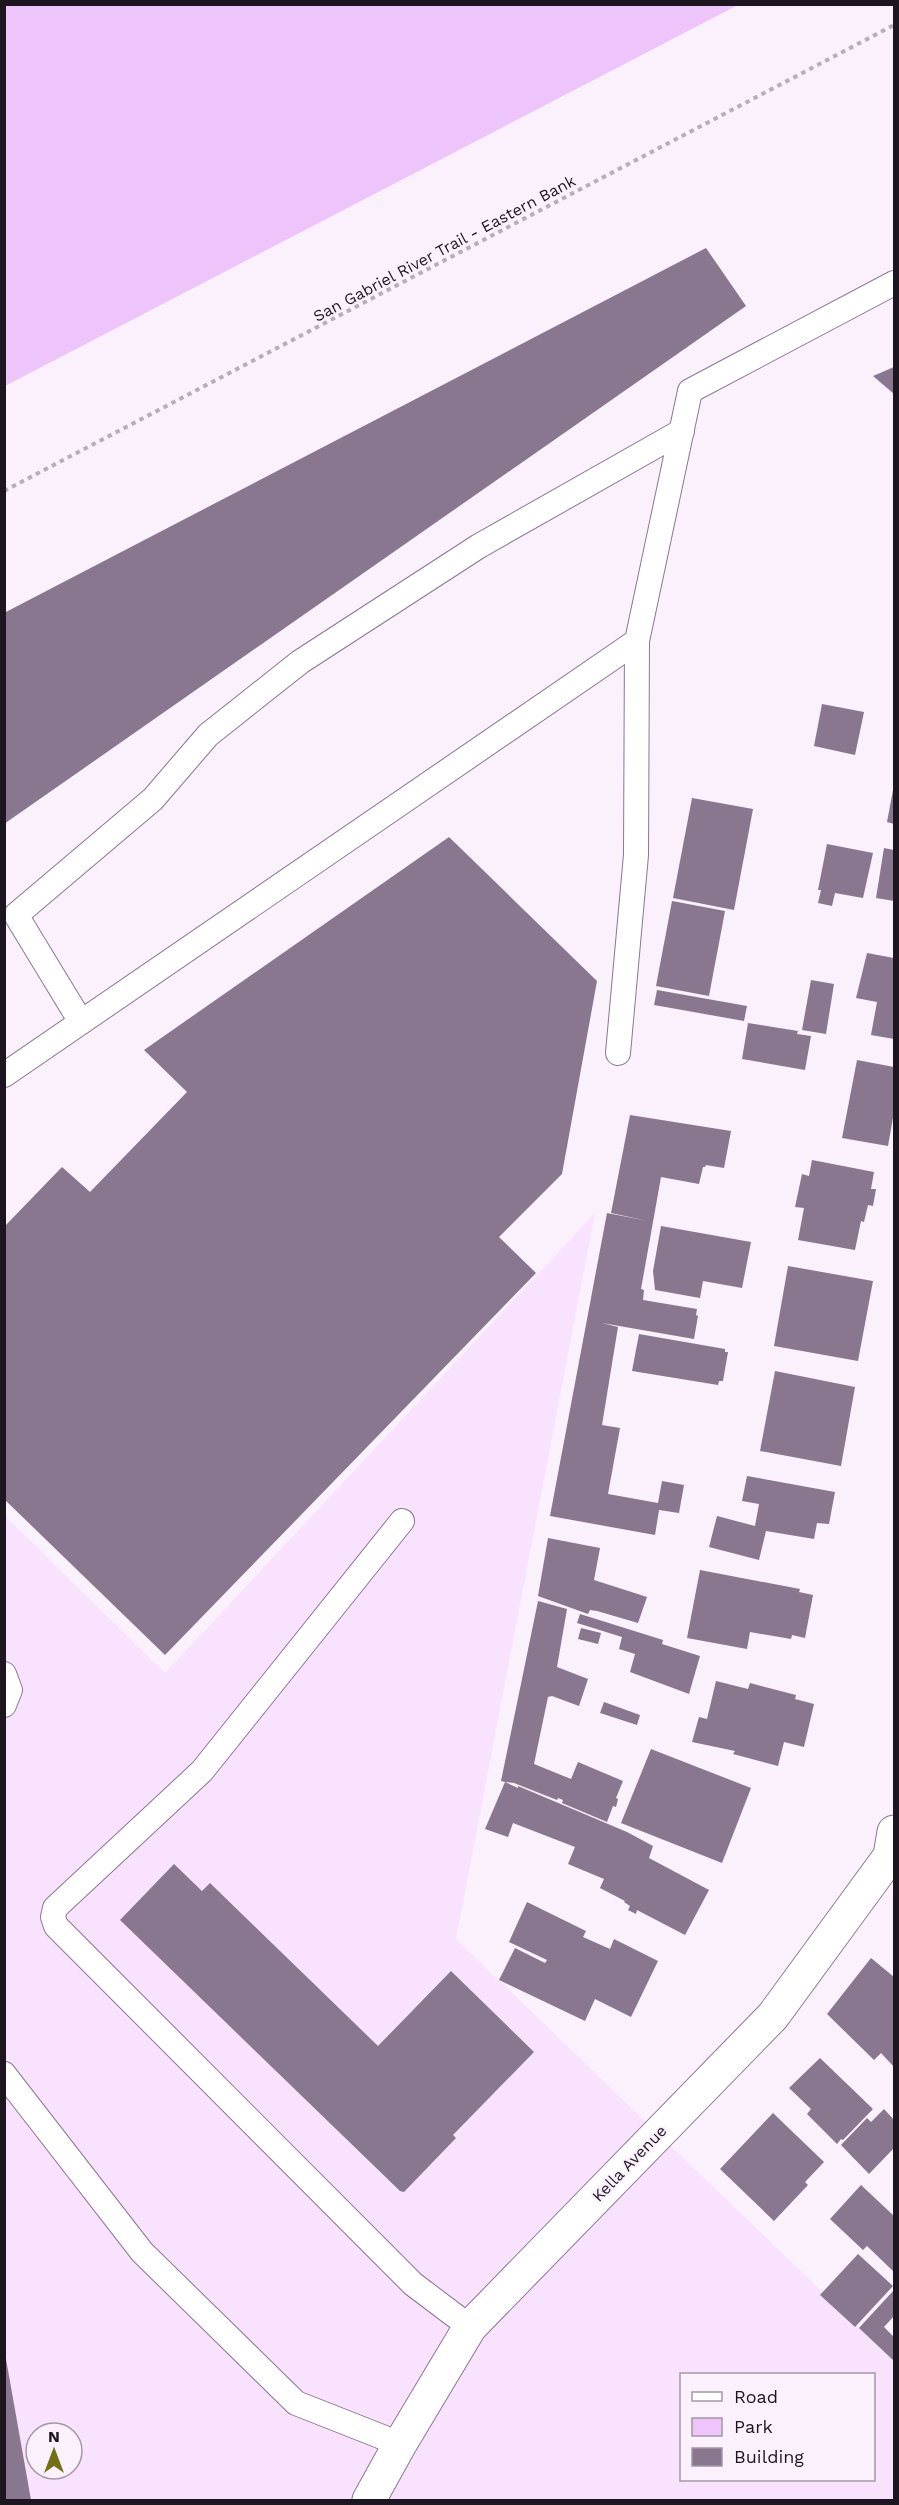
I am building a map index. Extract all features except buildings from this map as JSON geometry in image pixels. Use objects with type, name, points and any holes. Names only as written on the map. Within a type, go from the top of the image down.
[{"type":"street","name":"Kella Avenue","points":[[369,2500],[470,2327],[773,2016],[893,1849]]},
{"type":"lane","points":[[618,1053],[636,855],[637,641],[690,391],[894,283]]},
{"type":"lane","points":[[81,1022],[16,915],[153,799],[208,735],[300,662],[479,546],[682,431]]},
{"type":"lane","points":[[4,1075],[637,641]]},
{"type":"lane","points":[[402,1521],[202,1771],[55,1908],[53,1917],[56,1926],[413,2284],[470,2327]]},
{"type":"lane","points":[[4,1674],[10,1690],[4,1705]]},
{"type":"lane","points":[[4,2074],[142,2252],[296,2403],[400,2444]]},
{"type":"path","name":"San Gabriel River Trail - Eastern Bank","points":[[4,491],[894,25]]},
{"type":"shaded area","points":[[595,1213],[456,1939],[894,2361],[894,2500],[5,2500],[4,1515],[165,1673]]},
{"type":"green space","points":[[5,4],[738,4],[738,5],[5,386]]}]
